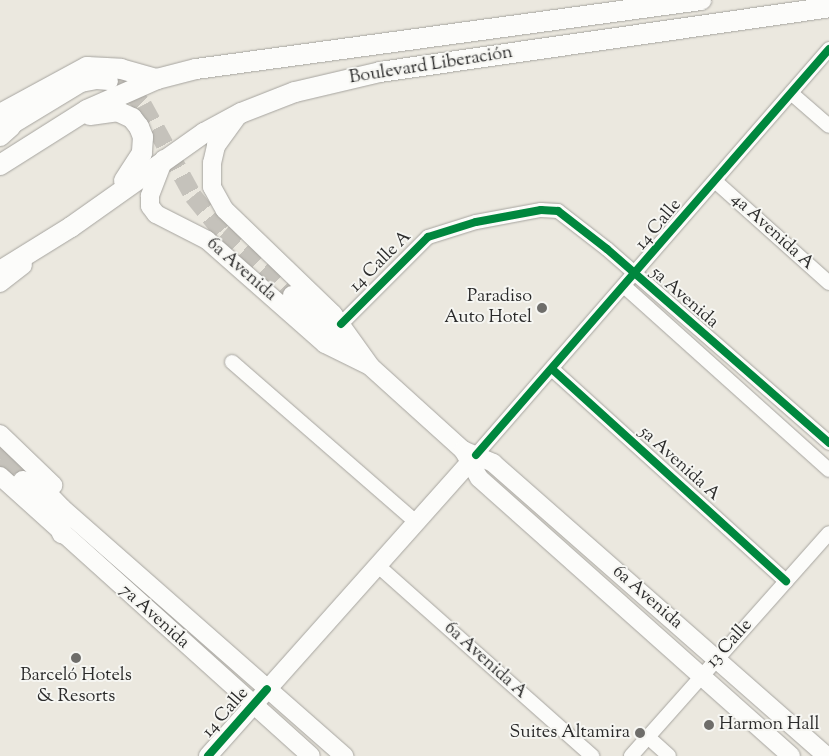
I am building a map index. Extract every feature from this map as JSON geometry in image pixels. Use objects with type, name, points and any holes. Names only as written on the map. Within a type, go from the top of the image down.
[{"type":"highway","name":"Boulevard Liberación","points":[[0,165],[52,130],[117,95],[157,79],[196,69],[455,32],[701,0]]},
{"type":"highway","name":"Boulevard Liberación","points":[[0,271],[71,227],[164,159],[241,113],[295,92],[347,78],[829,7]]},
{"type":"highway","points":[[3,127],[87,67],[114,68],[157,79]]},
{"type":"highway","points":[[52,130],[105,111],[122,113],[136,122],[143,137],[142,153],[113,197]]},
{"type":"highway","points":[[26,477],[58,521],[70,532]]},
{"type":"main road","points":[[3,127],[81,83],[97,80],[110,81]]},
{"type":"main road","name":"6a Avenida","points":[[241,113],[216,146],[211,180],[216,197],[231,217],[341,324],[371,367],[465,457],[479,478],[791,756]]},
{"type":"main road","name":"6a Avenida","points":[[164,159],[150,196],[150,206],[156,214],[207,240],[325,344],[371,367]]},
{"type":"main road","name":"Boulevard Liberación","points":[[0,283],[71,227]]},
{"type":"main road","points":[[292,294],[371,367]]},
{"type":"main road","name":"7a Avenida","points":[[0,434],[72,505],[70,532]]},
{"type":"main road","name":"6a Avenida","points":[[465,457],[493,463],[826,756]]},
{"type":"main road","name":"14 Calle","points":[[208,756],[416,522],[465,457]]},
{"type":"main road","name":"7a Avenida","points":[[0,476],[267,689],[344,756]]},
{"type":"main road","name":"7a Avenida","points":[[26,477],[62,508],[70,532],[253,706],[311,756]]},
{"type":"street","name":"14 Calle","points":[[465,457],[552,369],[636,276],[829,49]]},
{"type":"street","points":[[791,93],[829,126]]},
{"type":"street","name":"4a Avenida A","points":[[715,181],[829,283]]},
{"type":"street","name":"5a Avenida","points":[[476,222],[541,210],[558,211],[574,221],[829,443]]},
{"type":"street","name":"14 Calle A","points":[[341,324],[428,237],[476,222]]},
{"type":"street","name":"5a Avenida","points":[[625,287],[829,470]]},
{"type":"street","points":[[232,362],[416,522]]},
{"type":"street","name":"5a Avenida A","points":[[552,369],[786,581]]},
{"type":"street","name":"13 Calle","points":[[631,756],[829,532]]},
{"type":"street","name":"6a Avenida A","points":[[377,565],[592,756]]},
{"type":"street","points":[[648,738],[669,756]]},
{"type":"tunnel","points":[[109,81],[129,90],[143,105],[193,196],[223,233],[292,295]]},
{"type":"tunnel","points":[[0,447],[29,474]]},
{"type":"tunnel","points":[[0,460],[23,481]]},
{"type":"cycle path","points":[[476,455],[829,49]]},
{"type":"cycle path","points":[[341,324],[428,237],[476,222],[541,210],[558,211],[607,249],[829,443]]},
{"type":"cycle path","points":[[552,369],[786,581]]},
{"type":"cycle path","points":[[208,756],[267,689]]},
{"type":"place","name":"Paradiso Auto Hotel","points":[[542,308]]},
{"type":"place","name":"Barceló Hotels & Resorts","points":[[76,658]]},
{"type":"place","name":"Harmon Hall","points":[[709,725]]},
{"type":"place","name":"Suites Altamira","points":[[640,733]]}]
